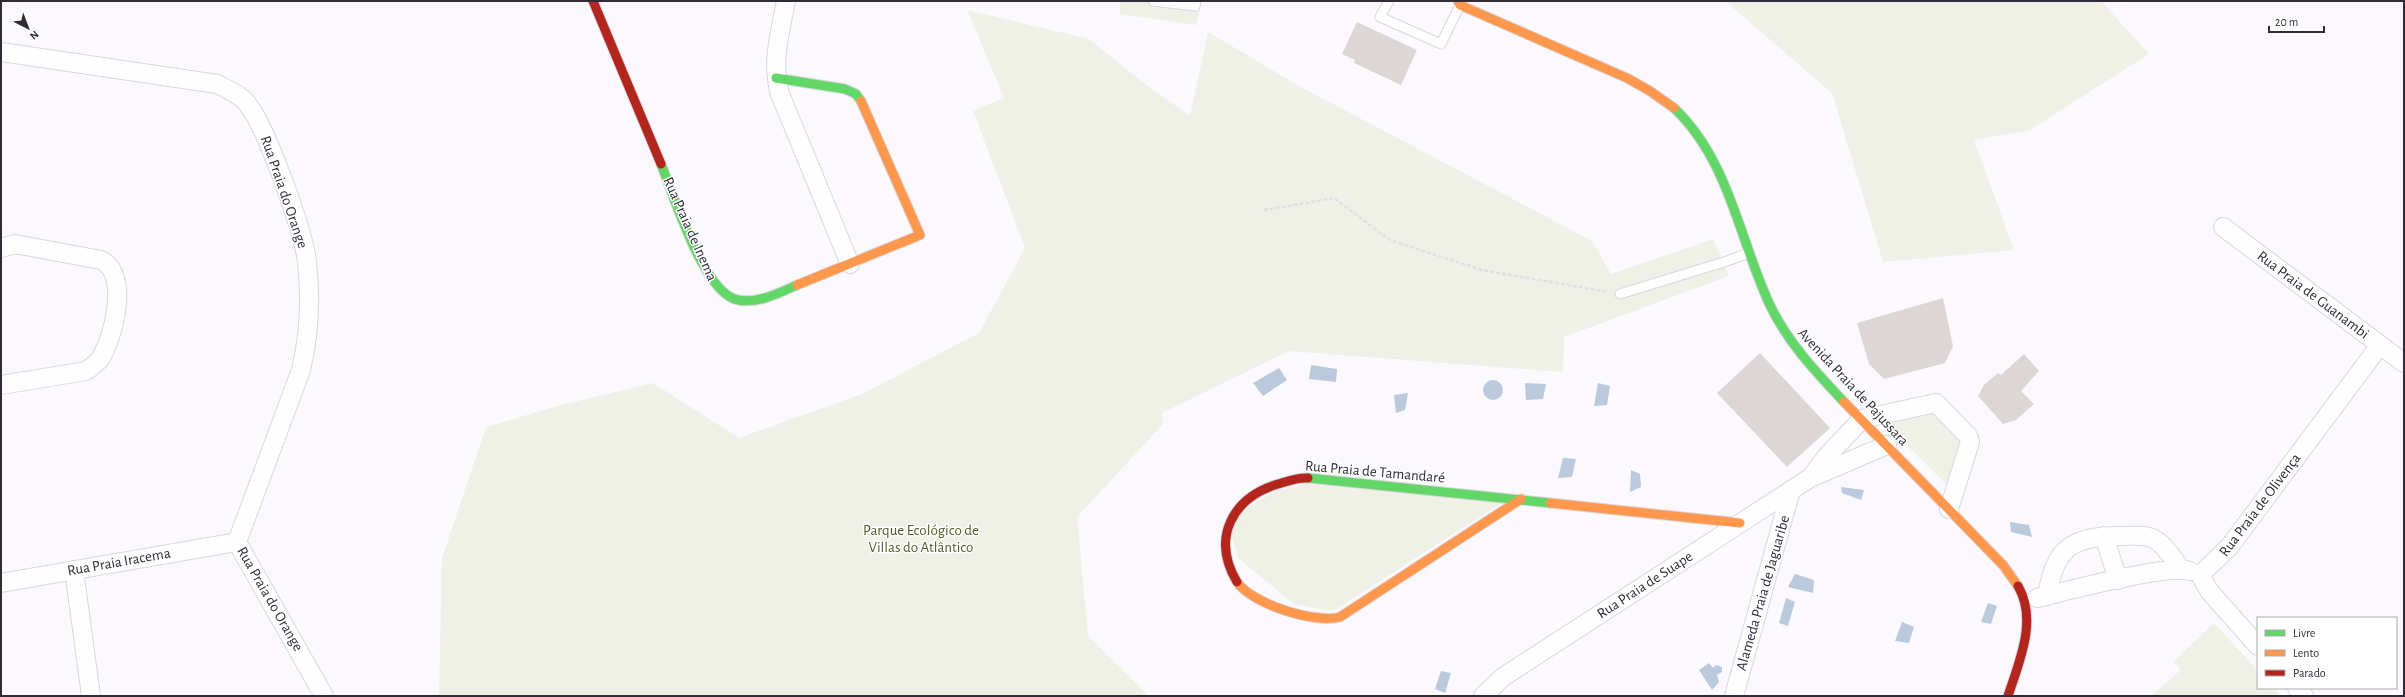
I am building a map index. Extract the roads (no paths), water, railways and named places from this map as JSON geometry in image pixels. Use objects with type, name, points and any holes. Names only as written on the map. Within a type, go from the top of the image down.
[{"type":"street","name":"Rua Praia de Inema","points":[[593,1],[705,270],[712,282],[722,292],[731,299],[742,302],[755,301],[920,235],[863,104],[856,94],[846,88],[776,78]]},
{"type":"street","points":[[786,1],[775,57],[776,78],[780,94],[850,264]]},
{"type":"street","name":"Avenida Praia de Pajussara","points":[[1459,3],[1618,74],[1658,96],[1681,115],[1702,140],[1720,174],[1766,301],[1779,326],[1808,363],[1949,510],[2017,584],[2025,601],[2025,634],[2008,696]]},
{"type":"street","name":"Avenida Praia de Pajussara","points":[[1507,15],[1538,38]]},
{"type":"street","name":"Rua Praia do Orange","points":[[1,52],[217,84],[234,92],[245,101],[263,131],[303,236],[307,262],[306,348],[300,370],[236,542],[324,696]]},
{"type":"street","name":"Rua Praia de Guanambi","points":[[2223,227],[2404,363]]},
{"type":"street","points":[[1,248],[15,244],[102,260],[108,263],[117,282],[117,302],[114,322],[100,358],[95,365],[86,371],[1,385]]},
{"type":"street","name":"Rua Praia de Olivença","points":[[2200,575],[2230,546],[2380,345]]},
{"type":"street","points":[[1862,419],[1929,403],[1936,403],[1941,407],[1970,442],[1949,510]]},
{"type":"street","name":"Rua Praia de Suape","points":[[1810,478],[1826,457],[1862,419]]},
{"type":"street","name":"Rua Praia de Suape","points":[[1483,696],[1503,677],[1810,478],[1887,445]]},
{"type":"street","name":"Rua Praia de Tamandaré","points":[[1521,499],[1340,617],[1329,621],[1315,620],[1253,598],[1237,582],[1225,551],[1227,526],[1232,513],[1241,503],[1292,479],[1304,478],[1521,499],[1740,523]]},
{"type":"street","name":"Alameda Praia de Jaguaribe","points":[[1734,696],[1791,490]]},
{"type":"street","points":[[2047,596],[2050,579],[2060,553],[2072,544],[2084,539],[2104,536],[2143,536],[2153,538],[2162,544],[2180,568]]},
{"type":"street","points":[[2104,536],[2118,580]]},
{"type":"street","name":"Rua Praia Iracema","points":[[1,583],[236,542]]},
{"type":"street","points":[[2025,601],[2180,568],[2200,575],[2214,597],[2257,645]]},
{"type":"street","points":[[74,570],[91,696]]},
{"type":"lane","points":[[1153,1],[1195,6],[1196,1]]},
{"type":"lane","points":[[1389,1],[1380,17],[1441,44],[1459,3]]},
{"type":"lane","points":[[1620,294],[1749,253]]},
{"type":"water","points":[[1311,365],[1337,369],[1336,382],[1309,379]]},
{"type":"water","points":[[1279,368],[1287,380],[1263,396],[1253,383]]},
{"type":"water","points":[[1493,380],[1500,383],[1503,390],[1500,397],[1493,400],[1486,397],[1483,390],[1486,383]]},
{"type":"water","points":[[1525,383],[1546,384],[1543,399],[1526,400]]},
{"type":"water","points":[[1598,383],[1610,386],[1607,405],[1594,406]]},
{"type":"water","points":[[1408,393],[1405,410],[1396,413],[1394,395]]},
{"type":"water","points":[[1563,458],[1576,459],[1572,477],[1558,478]]},
{"type":"water","points":[[1631,470],[1640,474],[1641,487],[1630,492]]},
{"type":"water","points":[[1841,487],[1864,490],[1861,500],[1842,493]]},
{"type":"water","points":[[2010,522],[2029,525],[2032,537],[2011,532]]},
{"type":"water","points":[[1795,574],[1814,580],[1813,593],[1788,587]]},
{"type":"water","points":[[1786,598],[1795,602],[1788,626],[1779,623]]},
{"type":"water","points":[[1988,603],[1997,606],[1991,624],[1981,622]]},
{"type":"water","points":[[1902,622],[1914,627],[1909,643],[1895,641]]},
{"type":"water","points":[[1709,663],[1713,668],[1716,665],[1722,667],[1722,672],[1717,675],[1719,682],[1712,690],[1699,670]]},
{"type":"water","points":[[1441,671],[1451,673],[1445,693],[1435,689]]},
{"type":"park label","name":"Parque Ecológico de Villas do Atlântico","points":[[921,538]]}]
